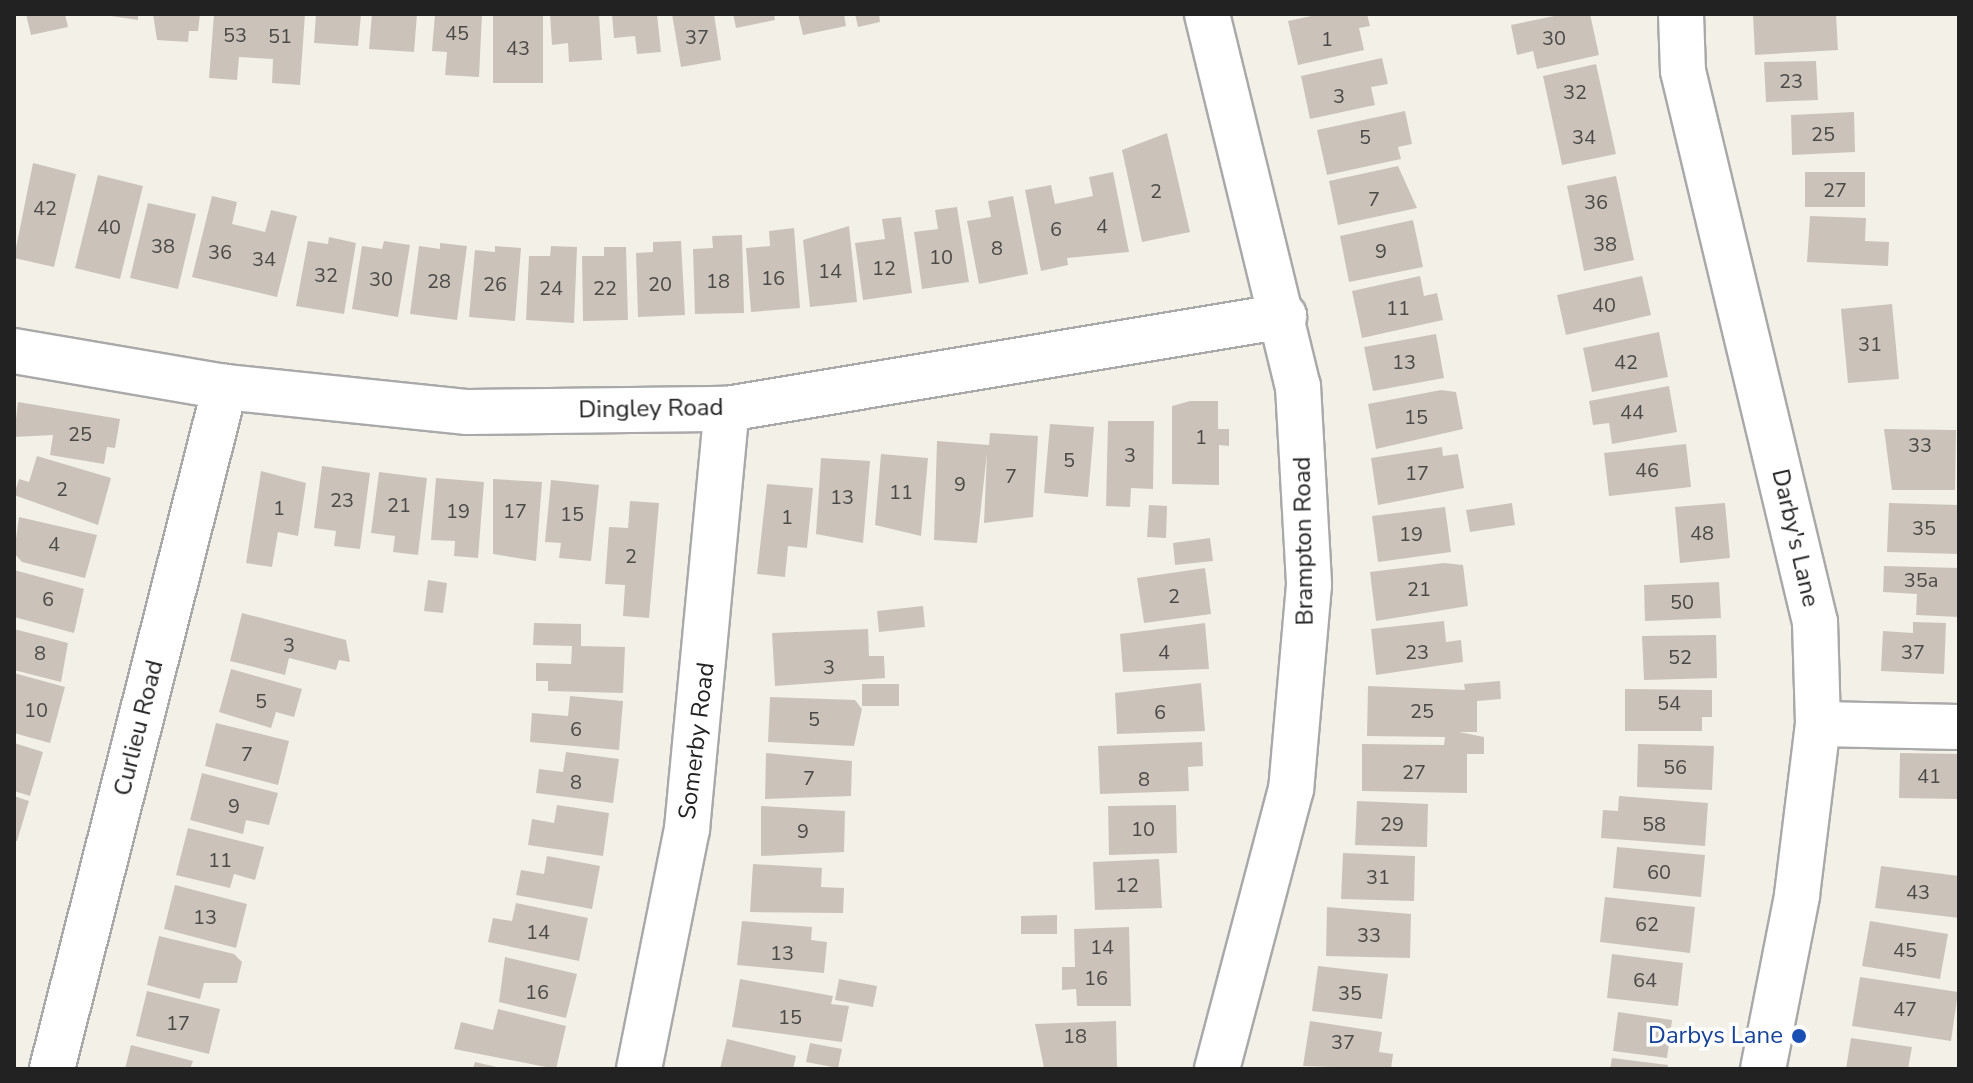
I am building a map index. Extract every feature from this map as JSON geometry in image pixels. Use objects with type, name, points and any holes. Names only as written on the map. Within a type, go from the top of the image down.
[{"type":"street","name":"Brampton Road","points":[[1207,14],[1284,316],[1305,472],[1309,585],[1301,708],[1291,789],[1217,1069]]},
{"type":"street","name":"Darby's Lane","points":[[1681,14],[1683,71],[1815,622],[1818,724],[1797,896],[1763,1069]]},
{"type":"street","name":"Dingley Road","points":[[14,351],[225,387],[468,412],[727,409],[1284,316]]},
{"type":"street","name":"Curlieu Road","points":[[52,1069],[225,387]]},
{"type":"street","name":"Somerby Road","points":[[639,1069],[687,829],[727,409]]},
{"type":"street","points":[[1818,724],[1959,727]]},
{"type":"building","points":[[26,14],[65,14],[68,27],[31,35]]},
{"type":"building","points":[[97,14],[138,14],[138,20]]},
{"type":"building","points":[[153,14],[200,14],[198,31],[189,31],[188,42],[157,40]]},
{"type":"building","points":[[214,14],[305,14],[300,85],[272,83],[273,59],[239,57],[237,80],[209,78]]},
{"type":"building","points":[[316,14],[361,14],[358,46],[314,43]]},
{"type":"building","points":[[372,14],[417,14],[414,52],[369,49]]},
{"type":"building","points":[[435,14],[482,14],[479,77],[445,75],[447,52],[432,51]]},
{"type":"building","points":[[493,14],[543,14],[543,83],[493,83]]},
{"type":"building","points":[[550,14],[599,14],[602,60],[569,62],[568,43],[552,45]]},
{"type":"building","points":[[612,14],[657,14],[661,52],[637,54],[635,36],[614,38]]},
{"type":"building","points":[[672,14],[714,14],[721,60],[681,67]]},
{"type":"building","points":[[733,14],[774,14],[775,20],[736,28]]},
{"type":"building","points":[[798,14],[844,14],[846,26],[803,35]]},
{"type":"building","points":[[855,14],[879,14],[880,22],[858,27]]},
{"type":"building","points":[[1321,14],[1367,14],[1370,26],[1359,28],[1364,50],[1298,65],[1288,21]]},
{"type":"building","points":[[1564,14],[1590,14],[1599,55],[1537,69],[1533,51],[1517,55],[1511,25]]},
{"type":"building","points":[[1753,14],[1836,14],[1838,50],[1755,55]]},
{"type":"building","points":[[1382,58],[1388,84],[1371,87],[1375,105],[1310,119],[1301,76]]},
{"type":"building","points":[[1816,61],[1818,100],[1766,102],[1764,62]]},
{"type":"building","points":[[1596,64],[1616,154],[1562,165],[1543,76]]},
{"type":"building","points":[[1405,111],[1412,144],[1398,147],[1401,159],[1327,175],[1317,130]]},
{"type":"building","points":[[1854,112],[1855,152],[1792,155],[1791,115]]},
{"type":"building","points":[[1167,133],[1190,232],[1142,242],[1122,150]]},
{"type":"building","points":[[33,163],[76,174],[54,267],[14,258]]},
{"type":"building","points":[[1398,166],[1417,208],[1338,225],[1329,181]]},
{"type":"building","points":[[1113,172],[1129,252],[1067,258],[1068,265],[1041,271],[1025,190],[1051,185],[1055,204],[1093,196],[1089,177]]},
{"type":"building","points":[[1805,172],[1865,172],[1865,207],[1805,207]]},
{"type":"building","points":[[98,175],[143,186],[120,279],[75,268]]},
{"type":"building","points":[[1616,176],[1634,260],[1584,271],[1567,186]]},
{"type":"building","points":[[212,196],[237,202],[232,224],[265,232],[271,210],[297,216],[277,297],[192,277]]},
{"type":"building","points":[[1013,196],[1028,274],[979,284],[967,221],[991,217],[988,201]]},
{"type":"building","points":[[148,203],[196,214],[178,289],[130,278]]},
{"type":"building","points":[[957,207],[969,282],[922,289],[914,232],[938,229],[935,210]]},
{"type":"building","points":[[1810,216],[1866,218],[1865,241],[1889,242],[1888,266],[1807,262]]},
{"type":"building","points":[[901,217],[912,293],[863,300],[855,243],[885,239],[882,219]]},
{"type":"building","points":[[1413,220],[1423,267],[1349,282],[1340,236]]},
{"type":"building","points":[[849,226],[857,302],[810,307],[803,240]]},
{"type":"building","points":[[794,228],[800,308],[751,312],[746,248],[770,246],[769,231]]},
{"type":"building","points":[[742,235],[744,313],[695,314],[693,249],[713,248],[712,236]]},
{"type":"building","points":[[329,237],[356,243],[344,314],[296,306],[308,241],[328,244]]},
{"type":"building","points":[[384,241],[410,245],[398,317],[352,309],[362,246],[382,249]]},
{"type":"building","points":[[681,241],[685,315],[638,317],[636,253],[653,252],[653,242]]},
{"type":"building","points":[[440,243],[467,246],[457,320],[410,314],[419,246],[440,249]]},
{"type":"building","points":[[495,246],[521,248],[515,321],[469,317],[475,250],[495,252]]},
{"type":"building","points":[[551,246],[577,247],[574,323],[526,320],[529,256],[550,256]]},
{"type":"building","points":[[604,247],[626,247],[628,320],[583,321],[582,256],[604,256]]},
{"type":"building","points":[[1420,276],[1424,296],[1437,293],[1443,320],[1362,338],[1352,291]]},
{"type":"building","points":[[1642,276],[1651,315],[1566,335],[1557,295]]},
{"type":"building","points":[[1892,304],[1899,379],[1848,383],[1841,309]]},
{"type":"building","points":[[1659,332],[1668,377],[1592,392],[1583,348]]},
{"type":"building","points":[[1436,334],[1444,378],[1373,391],[1364,347]]},
{"type":"building","points":[[1669,386],[1677,432],[1612,444],[1609,423],[1593,425],[1589,401]]},
{"type":"building","points":[[1441,390],[1456,392],[1463,429],[1376,449],[1368,404]]},
{"type":"building","points":[[1190,401],[1218,401],[1218,429],[1229,429],[1229,446],[1219,445],[1219,485],[1172,484],[1172,406]]},
{"type":"building","points":[[18,402],[120,419],[115,448],[107,447],[104,464],[50,455],[53,435],[14,437]]},
{"type":"building","points":[[1108,421],[1154,421],[1153,489],[1131,488],[1130,507],[1106,506]]},
{"type":"building","points":[[1050,424],[1094,427],[1088,497],[1044,493]]},
{"type":"building","points":[[1884,429],[1956,430],[1955,490],[1892,490]]},
{"type":"building","points":[[990,433],[1038,436],[1033,517],[984,523],[987,453],[977,543],[934,540],[937,441],[989,445]]},
{"type":"building","points":[[1686,444],[1691,487],[1609,496],[1604,453]]},
{"type":"building","points":[[1442,447],[1443,456],[1458,454],[1464,488],[1378,505],[1371,458]]},
{"type":"building","points":[[881,454],[928,458],[921,536],[875,525]]},
{"type":"building","points":[[37,456],[111,478],[98,525],[14,495],[19,479],[29,482]]},
{"type":"building","points":[[821,458],[870,461],[863,543],[816,534]]},
{"type":"building","points":[[322,466],[370,473],[360,549],[334,546],[336,531],[314,528]]},
{"type":"building","points":[[261,471],[306,483],[298,536],[278,532],[272,567],[246,563]]},
{"type":"building","points":[[379,472],[427,478],[418,555],[393,552],[395,536],[371,533]]},
{"type":"building","points":[[436,478],[484,482],[478,558],[454,556],[455,541],[431,540]]},
{"type":"building","points":[[493,479],[542,482],[536,561],[493,554]]},
{"type":"building","points":[[551,480],[599,485],[591,561],[559,558],[561,543],[545,542]]},
{"type":"building","points":[[767,484],[813,488],[807,548],[788,546],[785,577],[757,574]]},
{"type":"building","points":[[630,501],[659,503],[649,618],[623,616],[625,585],[605,584],[609,527],[628,528]]},
{"type":"building","points":[[1512,503],[1515,525],[1470,532],[1466,510]]},
{"type":"building","points":[[1725,503],[1730,558],[1680,563],[1675,507]]},
{"type":"building","points":[[1889,503],[1959,505],[1959,554],[1887,552]]},
{"type":"building","points":[[1149,505],[1167,506],[1166,538],[1147,537]]},
{"type":"building","points":[[1445,507],[1451,552],[1378,562],[1372,516]]},
{"type":"building","points":[[19,517],[97,535],[85,578],[22,562],[14,553]]},
{"type":"building","points":[[1210,538],[1213,561],[1175,565],[1173,543]]},
{"type":"building","points":[[1444,563],[1463,565],[1468,606],[1376,621],[1370,572]]},
{"type":"building","points":[[1884,566],[1959,568],[1959,617],[1916,615],[1917,594],[1883,592]]},
{"type":"building","points":[[1205,568],[1211,614],[1144,623],[1137,578]]},
{"type":"building","points":[[14,570],[84,589],[74,633],[14,617]]},
{"type":"building","points":[[428,580],[447,583],[443,613],[424,611]]},
{"type":"building","points":[[1719,582],[1721,618],[1645,621],[1644,585]]},
{"type":"building","points":[[923,606],[925,627],[879,632],[877,611]]},
{"type":"building","points":[[242,613],[346,640],[350,662],[339,660],[336,670],[289,658],[285,675],[230,661]]},
{"type":"building","points":[[1444,621],[1446,642],[1461,640],[1463,662],[1376,675],[1371,629]]},
{"type":"building","points":[[1913,622],[1946,623],[1944,674],[1881,671],[1883,631],[1913,633]]},
{"type":"building","points":[[534,623],[581,624],[581,646],[625,647],[623,693],[548,691],[548,681],[536,681],[536,663],[571,664],[572,646],[533,645]]},
{"type":"building","points":[[1205,623],[1209,669],[1123,672],[1120,634]]},
{"type":"building","points":[[14,629],[68,643],[61,682],[14,670]]},
{"type":"building","points":[[868,629],[869,656],[884,656],[885,678],[775,686],[772,633]]},
{"type":"building","points":[[1716,635],[1717,678],[1644,680],[1642,636]]},
{"type":"building","points":[[231,669],[302,689],[294,717],[276,712],[271,728],[219,712]]},
{"type":"building","points":[[14,673],[65,687],[50,743],[14,733]]},
{"type":"building","points":[[1500,681],[1501,699],[1477,701],[1477,732],[1459,732],[1484,737],[1484,754],[1467,754],[1467,793],[1362,791],[1362,744],[1444,745],[1445,737],[1367,736],[1368,686],[1465,690],[1464,684]]},
{"type":"building","points":[[1201,683],[1205,731],[1117,734],[1115,693]]},
{"type":"building","points":[[862,684],[899,684],[899,706],[862,706]]},
{"type":"building","points":[[1625,689],[1712,690],[1712,717],[1702,717],[1702,731],[1625,731]]},
{"type":"building","points":[[570,696],[623,701],[619,750],[530,742],[532,713],[568,716]]},
{"type":"building","points":[[770,697],[855,700],[862,709],[854,746],[768,742]]},
{"type":"building","points":[[216,723],[289,741],[278,785],[205,766]]},
{"type":"building","points":[[1202,742],[1203,766],[1188,767],[1189,791],[1100,794],[1098,746]]},
{"type":"building","points":[[14,743],[43,752],[30,796],[14,791]]},
{"type":"building","points":[[1638,744],[1714,746],[1712,790],[1637,787]]},
{"type":"building","points":[[566,752],[619,759],[613,803],[536,793],[539,769],[563,772]]},
{"type":"building","points":[[766,753],[852,761],[851,796],[765,799]]},
{"type":"building","points":[[1900,753],[1959,754],[1959,799],[1899,798]]},
{"type":"building","points":[[202,773],[278,793],[269,825],[246,820],[243,834],[190,820]]},
{"type":"building","points":[[14,796],[29,801],[17,841],[14,841]]},
{"type":"building","points":[[1619,796],[1708,803],[1705,846],[1601,838],[1603,810],[1618,811]]},
{"type":"building","points":[[1357,801],[1428,804],[1427,847],[1355,845]]},
{"type":"building","points":[[557,805],[609,813],[603,856],[528,845],[532,819],[554,823]]},
{"type":"building","points":[[1176,805],[1177,853],[1109,855],[1108,806]]},
{"type":"building","points":[[761,806],[845,811],[844,852],[761,856]]},
{"type":"building","points":[[188,828],[264,847],[255,880],[234,874],[230,888],[176,875]]},
{"type":"building","points":[[1617,847],[1705,855],[1701,897],[1613,888]]},
{"type":"building","points":[[1343,853],[1415,856],[1414,901],[1341,899]]},
{"type":"building","points":[[547,856],[600,866],[592,909],[516,895],[521,870],[544,874]]},
{"type":"building","points":[[1159,859],[1162,908],[1095,910],[1093,862]]},
{"type":"building","points":[[753,864],[822,868],[821,887],[844,888],[843,913],[750,912]]},
{"type":"building","points":[[1881,866],[1959,876],[1959,918],[1875,908]]},
{"type":"building","points":[[175,885],[247,904],[236,948],[164,929]]},
{"type":"building","points":[[1605,897],[1695,907],[1690,953],[1600,942]]},
{"type":"building","points":[[516,903],[588,918],[579,961],[488,942],[493,918],[512,921]]},
{"type":"building","points":[[1327,907],[1411,914],[1410,958],[1326,956]]},
{"type":"building","points":[[1057,915],[1057,934],[1021,934],[1021,916]]},
{"type":"building","points":[[742,921],[812,927],[811,940],[827,942],[824,973],[737,965]]},
{"type":"building","points":[[1870,921],[1948,934],[1940,979],[1862,966]]},
{"type":"building","points":[[1129,927],[1131,1006],[1077,1006],[1076,989],[1062,990],[1062,967],[1075,967],[1074,929]]},
{"type":"building","points":[[159,936],[234,954],[242,962],[237,983],[204,983],[200,999],[147,985]]},
{"type":"building","points":[[1612,954],[1683,963],[1678,1006],[1607,998]]},
{"type":"building","points":[[505,957],[577,974],[566,1018],[499,1002]]},
{"type":"building","points":[[1318,966],[1388,974],[1382,1019],[1312,1011]]},
{"type":"building","points":[[1860,977],[1958,992],[1951,1041],[1852,1026]]},
{"type":"building","points":[[740,979],[833,996],[831,1004],[849,1006],[842,1042],[732,1027]]},
{"type":"building","points":[[839,979],[877,986],[873,1007],[835,1000]]},
{"type":"building","points":[[147,991],[220,1009],[209,1054],[136,1036]]},
{"type":"building","points":[[498,1009],[566,1026],[556,1069],[454,1049],[461,1022],[493,1030]]},
{"type":"building","points":[[1618,1012],[1672,1020],[1667,1058],[1613,1051]]},
{"type":"building","points":[[1116,1021],[1117,1067],[1044,1068],[1035,1024]]},
{"type":"building","points":[[1310,1021],[1382,1032],[1379,1052],[1393,1054],[1391,1069],[1303,1066]]},
{"type":"building","points":[[1851,1038],[1912,1047],[1908,1069],[1846,1069]]},
{"type":"building","points":[[727,1039],[796,1056],[793,1069],[720,1069]]},
{"type":"building","points":[[810,1043],[842,1049],[838,1068],[806,1062]]},
{"type":"building","points":[[131,1045],[193,1061],[190,1069],[125,1069]]},
{"type":"building","points":[[1612,1058],[1668,1065],[1667,1069],[1610,1069]]},
{"type":"building","points":[[475,1062],[501,1068],[473,1069]]},
{"type":"place","name":"Darbys Lane","points":[[1799,1036]]}]
